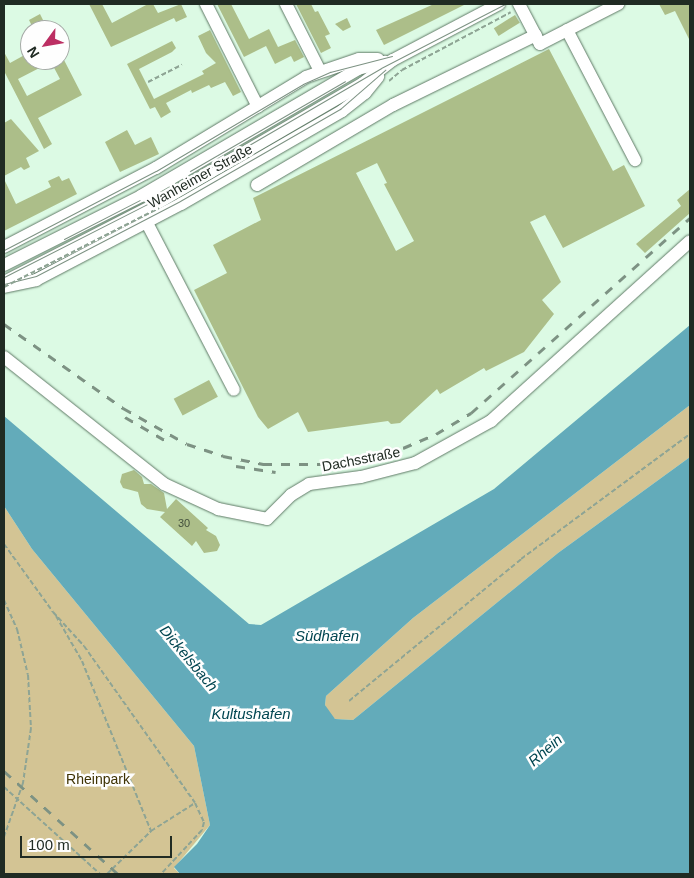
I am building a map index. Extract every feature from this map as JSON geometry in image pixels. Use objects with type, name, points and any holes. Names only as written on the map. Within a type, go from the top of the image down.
[{"type":"street","points":[[206,4],[258,107]]},
{"type":"street","points":[[286,4],[320,71]]},
{"type":"street","name":"Wanheimer Straße","points":[[4,282],[157,206],[362,84],[393,60],[499,4]]},
{"type":"street","points":[[520,6],[540,44],[618,4]]},
{"type":"street","points":[[567,30],[635,160]]},
{"type":"street","points":[[257,185],[393,105],[536,35]]},
{"type":"street","name":"Wanheimer Straße","points":[[4,246],[156,168],[320,71],[359,59],[393,60]]},
{"type":"street","name":"Wanheimer Straße","points":[[4,265],[141,196],[358,69],[393,60]]},
{"type":"street","name":"Wanheimer Straße","points":[[4,287],[36,280],[146,223],[342,111],[366,93],[393,60]]},
{"type":"street","points":[[146,223],[234,390]]},
{"type":"street","name":"Dachsstraße","points":[[10,367],[164,484],[218,509],[267,519],[291,495],[309,484],[361,477],[415,463],[491,421],[690,241]]},
{"type":"street","points":[[4,357],[10,367]]},
{"type":"path","points":[[383,87],[402,70],[520,6]]},
{"type":"path","points":[[148,82],[182,65]]},
{"type":"path","points":[[4,287],[157,206]]},
{"type":"path","points":[[349,701],[521,559],[690,434]]},
{"type":"path","points":[[4,544],[53,612],[82,661],[151,831]]},
{"type":"path","points":[[4,600],[23,652],[31,696],[26,767],[4,837]]},
{"type":"path","points":[[53,612],[84,646],[195,803],[204,822],[202,830],[161,874]]},
{"type":"path","points":[[4,787],[100,874]]},
{"type":"path","points":[[107,874],[151,831],[195,803]]},
{"type":"green space","points":[[690,405],[690,457],[558,553],[353,720],[335,719],[329,714],[325,705],[326,696],[413,618]]},
{"type":"green space","name":"Rheinpark","points":[[4,506],[32,549],[194,746],[210,825],[174,868],[180,874],[4,874]]},
{"type":"water","points":[[690,325],[690,405],[413,618],[326,696],[325,705],[335,719],[353,720],[558,553],[690,457],[690,874],[180,874],[174,867],[197,844],[210,825],[194,746],[32,549],[4,506],[4,416],[249,624],[261,625],[494,489]]},
{"type":"building","points":[[89,4],[102,4],[112,23],[148,4],[153,4],[158,13],[181,4],[187,17],[176,22],[174,18],[111,47]]},
{"type":"building","points":[[217,4],[231,4],[249,39],[269,29],[278,47],[295,40],[304,57],[294,62],[291,56],[275,64],[266,46],[244,57]]},
{"type":"building","points":[[296,4],[311,4],[315,12],[318,11],[330,34],[325,36],[331,48],[321,53]]},
{"type":"building","points":[[434,4],[466,4],[384,45],[376,30]]},
{"type":"building","points":[[659,4],[690,4],[690,41],[675,11],[665,15]]},
{"type":"building","points":[[40,14],[43,20],[29,20]]},
{"type":"building","points":[[515,15],[520,23],[499,36],[494,28]]},
{"type":"building","points":[[347,18],[351,27],[343,31],[335,24]]},
{"type":"building","points":[[210,30],[241,92],[233,96],[225,82],[211,88],[209,85],[192,93],[191,90],[166,103],[171,112],[161,118],[155,107],[150,109],[127,64],[172,41],[176,48],[172,52],[139,69],[154,99],[204,74],[202,71],[216,63],[206,53],[198,36]]},
{"type":"building","points":[[549,49],[613,171],[624,165],[645,206],[563,248],[545,215],[530,222],[561,282],[542,300],[554,314],[524,352],[486,371],[484,368],[440,394],[437,389],[400,423],[391,424],[388,421],[308,432],[298,412],[268,429],[258,417],[194,290],[227,273],[213,245],[261,220],[253,198]],"holes":[[[377,163],[387,183],[384,184],[414,241],[396,251],[356,173]]]},
{"type":"building","points":[[4,52],[10,63],[20,58],[20,70],[35,70],[18,79],[27,96],[60,79],[55,70],[69,70],[82,95],[38,118],[52,144],[44,149],[4,71]]},
{"type":"building","points":[[11,119],[39,151],[26,158],[30,167],[24,170],[21,167],[4,176],[4,123]]},
{"type":"building","points":[[127,130],[135,145],[151,137],[159,154],[120,172],[105,142]]},
{"type":"building","points":[[59,176],[62,181],[69,178],[77,194],[4,231],[4,179],[16,204],[51,187],[48,181]]},
{"type":"building","points":[[690,189],[690,213],[645,253],[636,244],[681,206],[677,200]]},
{"type":"building","points":[[209,380],[218,397],[183,416],[174,399]]},
{"type":"building","points":[[134,470],[142,477],[144,484],[151,484],[164,493],[167,509],[176,499],[208,528],[206,530],[216,536],[220,545],[217,551],[204,553],[196,541],[192,546],[160,517],[165,512],[147,509],[141,504],[138,492],[123,488],[120,482],[122,474]]},
{"type":"tram line","points":[[4,277],[151,202],[381,68],[505,4]]},
{"type":"tram line","points":[[4,250],[156,171],[303,84],[330,72],[392,56]]},
{"type":"tram line","points":[[4,284],[36,276],[180,201],[340,109],[385,70]]},
{"type":"tram line","points":[[190,171],[345,81]]},
{"type":"tram line","points":[[64,239],[140,200]]},
{"type":"railway","points":[[4,324],[123,408],[187,444],[223,456],[263,464],[337,464],[403,448],[436,434],[471,413],[690,218]]},
{"type":"railway","points":[[125,417],[168,442]]},
{"type":"railway","points":[[236,466],[276,472]]},
{"type":"railway","points":[[4,771],[118,874]]},
{"type":"water label","name":"Südhafen","points":[[327,636]]},
{"type":"water label","name":"Dickelsbach","points":[[189,658]]},
{"type":"water label","name":"Kultushafen","points":[[251,714]]},
{"type":"water label","name":"Rhein","points":[[545,750]]}]
